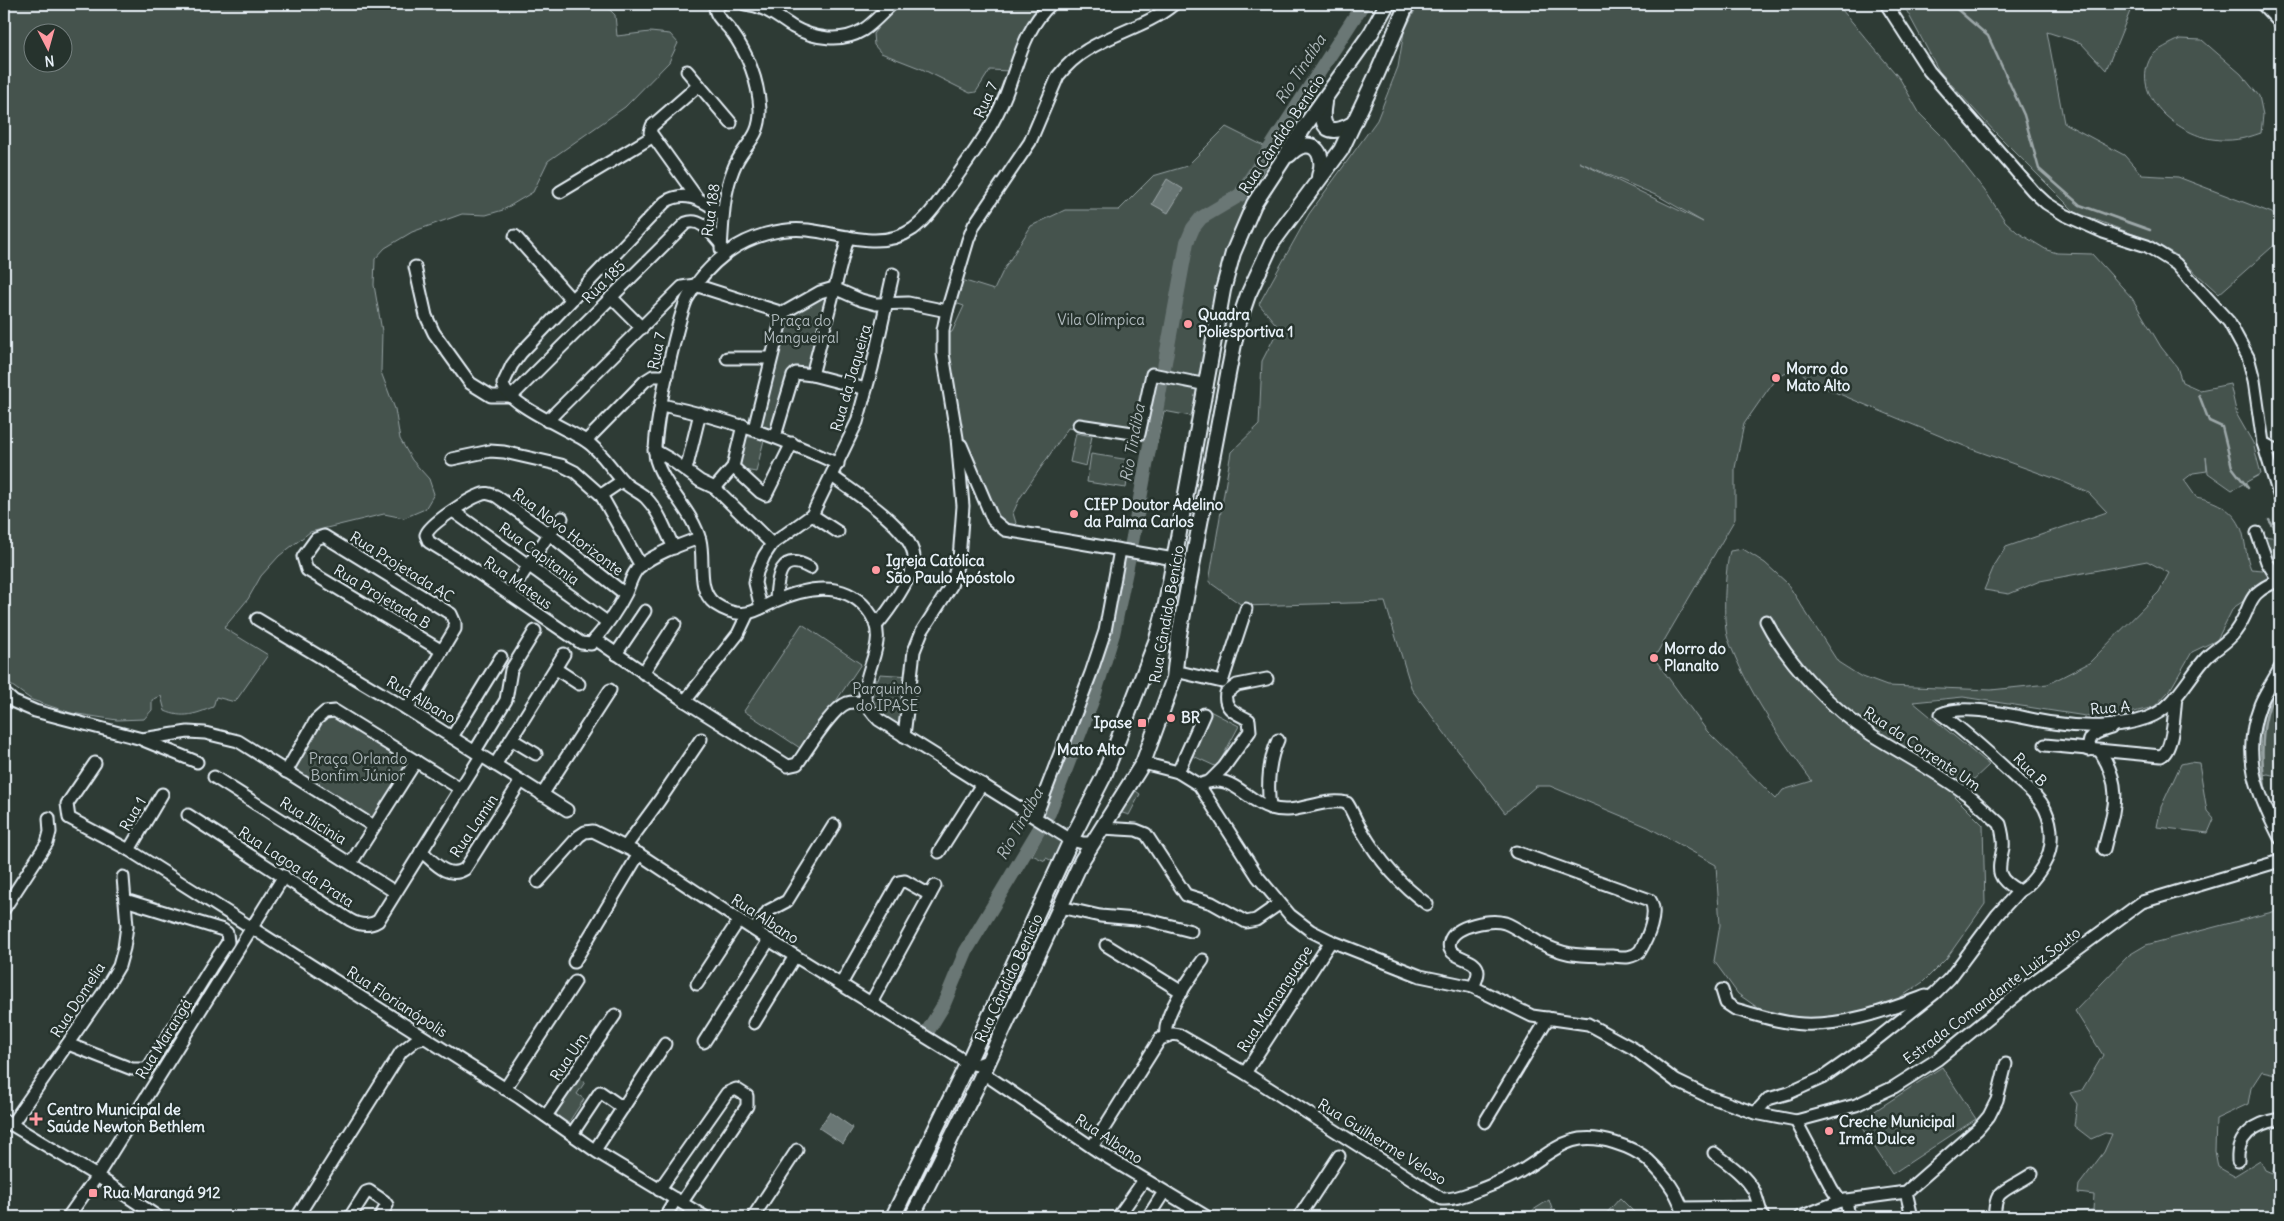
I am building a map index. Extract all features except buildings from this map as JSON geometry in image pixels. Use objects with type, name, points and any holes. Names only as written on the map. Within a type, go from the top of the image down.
[{"type":"main road","name":"Rua Cândido Benício","points":[[893,1217],[968,1063],[1071,840],[1104,776],[1157,639],[1166,604],[1224,290],[1233,252],[1254,204],[1277,167],[1371,33],[1387,4]]},
{"type":"main road","name":"Rua Cândido Benício","points":[[912,1217],[1092,843],[1142,763],[1171,689],[1195,549],[1238,324],[1254,278],[1272,243],[1318,179],[1342,150],[1407,4]]},
{"type":"main road","points":[[1324,102],[1322,119],[1323,124],[1327,128],[1337,130],[1354,123]]},
{"type":"main road","points":[[1277,167],[1296,148],[1303,145],[1311,146],[1320,154],[1322,161],[1322,169],[1318,179]]},
{"type":"street","points":[[745,4],[764,8],[803,32],[822,38],[848,36],[863,30],[892,4]]},
{"type":"street","name":"Rua 7","points":[[654,450],[679,322],[696,285],[707,270],[730,250],[760,236],[783,231],[806,230],[869,241],[884,241],[906,233],[924,220],[982,142],[996,118],[1031,26],[1051,4]]},
{"type":"street","points":[[904,736],[913,654],[922,631],[951,586],[959,559],[963,506],[956,435],[944,354],[943,330],[968,240],[974,225],[1030,142],[1058,76],[1079,55],[1089,48],[1148,22],[1174,4]]},
{"type":"street","points":[[1886,4],[1930,71],[2032,191],[2065,215],[2103,232],[2147,246],[2176,264],[2228,322],[2248,357],[2254,380],[2263,443],[2280,498]]},
{"type":"street","points":[[2262,4],[2280,23]]},
{"type":"street","name":"Rua 188","points":[[718,5],[716,14],[737,39],[750,63],[756,83],[760,108],[758,130],[733,170],[726,190],[722,215],[720,258]]},
{"type":"street","points":[[687,71],[731,123]]},
{"type":"street","points":[[699,85],[652,126],[650,132],[698,199],[722,215]]},
{"type":"street","points":[[560,192],[652,137]]},
{"type":"street","points":[[674,548],[646,498],[622,481],[614,469],[586,441],[547,422],[505,390],[503,384],[512,365],[665,202],[677,196],[698,199]]},
{"type":"street","name":"Rua 185","points":[[512,396],[686,223],[692,220],[701,223],[721,244]]},
{"type":"street","points":[[515,236],[571,300]]},
{"type":"street","points":[[812,375],[848,237]]},
{"type":"street","points":[[414,267],[426,316],[434,333],[470,383],[491,396],[512,396]]},
{"type":"street","name":"Rua da Jaqueira","points":[[761,608],[754,583],[756,572],[772,544],[812,515],[857,422],[893,274]]},
{"type":"street","points":[[547,422],[682,287],[696,285],[783,313]]},
{"type":"street","points":[[715,488],[732,467],[749,427],[783,313],[820,292],[834,288],[861,300],[887,304],[908,303],[947,311]]},
{"type":"street","points":[[611,297],[642,328]]},
{"type":"street","points":[[727,358],[771,358]]},
{"type":"street","points":[[775,436],[793,376],[799,372],[866,390]]},
{"type":"street","points":[[1079,425],[1139,434],[1151,375],[1161,375],[1207,385]]},
{"type":"street","points":[[586,441],[645,381],[653,376],[667,376]]},
{"type":"street","points":[[662,406],[700,413],[749,427],[792,443],[838,464]]},
{"type":"street","points":[[686,470],[700,413]]},
{"type":"street","points":[[956,435],[993,520],[1005,530],[1174,559]]},
{"type":"street","points":[[732,467],[766,495],[792,443]]},
{"type":"street","points":[[2263,443],[2280,452]]},
{"type":"street","points":[[654,450],[704,484],[715,488],[772,544]]},
{"type":"street","points":[[654,450],[657,462],[689,515],[700,538],[704,588],[708,598],[717,605],[735,613],[748,613],[776,600],[814,589],[829,588],[854,597],[868,610],[876,626],[878,639],[868,680],[866,704],[879,720],[1071,840],[1080,843],[1092,843]]},
{"type":"street","points":[[452,460],[497,452],[561,465],[575,472],[601,495],[641,566]]},
{"type":"street","points":[[832,476],[899,530],[912,547],[914,559],[911,571],[886,614],[876,626]]},
{"type":"street","points":[[601,495],[622,481]]},
{"type":"street","name":"Rua Novo Horizonte","points":[[429,542],[426,538],[427,530],[453,511],[481,494],[487,493],[496,496],[549,534],[626,594]]},
{"type":"street","name":"Rua Capitania","points":[[453,511],[607,622]]},
{"type":"street","points":[[812,515],[838,532]]},
{"type":"street","points":[[510,594],[549,534],[562,518]]},
{"type":"street","name":"Rua A","points":[[1941,714],[1949,710],[1967,710],[2054,724],[2124,725],[2149,718],[2162,711],[2176,697],[2209,655],[2237,630],[2254,595],[2261,588],[2280,580],[2267,562],[2258,533]]},
{"type":"street","name":"Rua Projetada AC","points":[[307,570],[303,557],[316,539],[324,536],[451,614],[455,623],[455,629],[442,651]]},
{"type":"street","points":[[593,641],[626,594],[636,571],[641,566],[674,548],[700,538]]},
{"type":"street","name":"Rua Mateus","points":[[429,542],[510,594],[581,644],[593,641],[616,654],[684,701],[788,766],[797,764],[836,711],[845,704],[854,701],[866,704]]},
{"type":"street","points":[[1041,820],[1105,631],[1126,551]]},
{"type":"street","points":[[776,600],[777,580],[783,569],[794,562],[800,562],[810,568]]},
{"type":"street","name":"Rua Projetada B","points":[[307,570],[442,651]]},
{"type":"street","points":[[1175,671],[1222,682],[1246,609]]},
{"type":"street","points":[[616,654],[646,611]]},
{"type":"street","points":[[684,701],[738,634],[748,613]]},
{"type":"street","name":"Rua Albano","points":[[257,619],[407,709],[567,810]]},
{"type":"street","name":"Rua da Corrente Um","points":[[1766,622],[1793,662],[1845,714],[1870,733],[1968,795],[2000,824],[2003,848],[1999,858],[1999,871],[2008,885],[2019,891]]},
{"type":"street","points":[[643,673],[675,624]]},
{"type":"street","name":"Rua Lagoa da Prata","points":[[188,815],[358,924],[372,924],[378,921],[459,788],[478,753],[506,700],[511,670],[534,631]]},
{"type":"street","points":[[407,709],[442,651]]},
{"type":"street","points":[[495,765],[564,654]]},
{"type":"street","points":[[452,737],[501,657]]},
{"type":"street","points":[[2280,668],[2260,704],[2252,735],[2252,758],[2259,793],[2280,838]]},
{"type":"street","points":[[556,669],[579,684]]},
{"type":"street","points":[[1199,785],[1211,780],[1224,767],[1250,731],[1248,720],[1226,705],[1226,693],[1237,685],[1266,679]]},
{"type":"street","points":[[542,794],[610,690]]},
{"type":"street","points":[[4,693],[14,702],[35,711],[142,740],[197,762]]},
{"type":"street","name":"Rua B","points":[[2045,745],[2164,754],[2169,747],[2176,697]]},
{"type":"street","points":[[286,772],[316,720],[321,714],[330,711],[341,714],[459,788]]},
{"type":"street","points":[[1178,772],[1204,714]]},
{"type":"street","name":"Rua B","points":[[1941,714],[1994,756],[2032,792],[2044,808],[2050,821],[2051,836],[2048,857],[2032,882],[2019,891]]},
{"type":"street","points":[[2104,849],[2116,792],[2107,763],[2088,742],[2092,735],[2124,725]]},
{"type":"street","points":[[142,740],[188,732],[222,736],[238,741],[373,826]]},
{"type":"street","points":[[511,739],[536,754]]},
{"type":"street","points":[[626,846],[701,739]]},
{"type":"street","points":[[1270,808],[1268,775],[1271,755],[1278,740]]},
{"type":"street","points":[[351,863],[416,761]]},
{"type":"street","name":"Rua Florianópolis","points":[[96,763],[67,804],[69,818],[130,850],[505,1089],[596,1150],[705,1217]]},
{"type":"street","name":"Estrada Comandante Luiz Souto","points":[[1142,763],[1178,772],[1199,785],[1242,853],[1279,904],[1311,931],[1331,941],[1420,976],[1473,987],[1532,1016],[1588,1024],[1634,1049],[1676,1082],[1707,1096],[1755,1113],[1796,1121],[1856,1105],[1894,1088],[1938,1059],[2029,984],[2142,902],[2280,861]]},
{"type":"street","name":"Rua Ilicinia","points":[[214,778],[395,892]]},
{"type":"street","points":[[1211,780],[1232,785],[1270,808],[1286,811],[1324,802],[1347,803],[1372,847],[1387,868],[1401,884],[1427,904]]},
{"type":"street","name":"Rua Lamin","points":[[421,851],[448,872],[459,872],[465,869],[521,781]]},
{"type":"street","points":[[939,852],[982,784]]},
{"type":"street","name":"Rua 1","points":[[130,850],[162,794]]},
{"type":"street","points":[[4,909],[47,843],[50,832],[49,818]]},
{"type":"street","points":[[754,930],[768,911],[787,901],[834,824]]},
{"type":"street","points":[[1102,828],[1136,830],[1146,834],[1186,895],[1223,908],[1239,920],[1246,922],[1256,920],[1279,904]]},
{"type":"street","name":"Rua Albano","points":[[538,882],[585,832],[593,831],[639,854],[769,940],[968,1063]]},
{"type":"street","points":[[1473,987],[1478,973],[1477,968],[1474,964],[1454,954],[1450,942],[1454,935],[1468,926],[1488,922],[1507,924],[1540,943],[1569,955],[1628,957],[1640,951],[1647,936],[1654,910],[1650,900],[1516,852]]},
{"type":"street","points":[[574,962],[639,854]]},
{"type":"street","name":"Rua Marangá","points":[[68,1217],[97,1176],[284,876]]},
{"type":"street","name":"Rua Domelia","points":[[7,1122],[68,1044],[119,966],[127,926],[123,877]]},
{"type":"street","points":[[841,984],[899,882],[905,881],[933,891],[871,1003]]},
{"type":"street","points":[[1755,1113],[1768,1099],[1789,1093],[1822,1078],[1868,1046],[1935,993],[1950,978],[1997,914],[2019,891]]},
{"type":"street","points":[[68,1044],[132,1069],[145,1069],[150,1065],[228,942],[227,933],[223,930],[125,900]]},
{"type":"street","points":[[1060,907],[1100,916],[1148,920],[1191,931]]},
{"type":"street","points":[[696,984],[739,920]]},
{"type":"street","points":[[704,1042],[769,940]]},
{"type":"street","name":"Rua Mamanguape","points":[[1245,1073],[1331,941]]},
{"type":"street","points":[[1106,945],[1182,992]]},
{"type":"street","points":[[754,1023],[795,956]]},
{"type":"street","points":[[1092,1147],[1160,1040],[1166,1036],[1165,1025],[1182,992],[1203,960]]},
{"type":"street","points":[[505,1089],[575,982]]},
{"type":"street","points":[[1722,990],[1726,1003],[1735,1009],[1802,1024],[1839,1022],[1875,1013],[1935,993]]},
{"type":"street","name":"Rua Um","points":[[546,1116],[615,1015]]},
{"type":"street","points":[[1485,1122],[1548,1018]]},
{"type":"street","points":[[401,1052],[405,1026]]},
{"type":"street","name":"Rua Guilherme Veloso","points":[[1166,1036],[1179,1035],[1245,1073],[1442,1199],[1450,1199],[1467,1194],[1501,1181],[1521,1171],[1556,1147],[1585,1137],[1606,1140],[1638,1152],[1657,1169],[1674,1190],[1683,1213]]},
{"type":"street","points":[[297,1217],[401,1052],[416,1040],[424,1038]]},
{"type":"street","points":[[596,1150],[666,1044]]},
{"type":"street","points":[[968,1063],[985,1067]]},
{"type":"street","points":[[1800,1217],[1843,1200],[1906,1192],[1978,1129],[1989,1116],[1997,1100],[2006,1064]]},
{"type":"street","name":"Rua Albano","points":[[985,1067],[1092,1147],[1207,1217]]},
{"type":"street","points":[[659,1190],[727,1093],[736,1089],[747,1096],[748,1104],[679,1201],[665,1217]]},
{"type":"street","points":[[572,1134],[600,1092],[623,1108]]},
{"type":"street","points":[[2238,1161],[2239,1143],[2254,1127],[2280,1119]]},
{"type":"street","points":[[1796,1121],[1832,1189],[1843,1200],[1849,1217]]},
{"type":"street","points":[[7,1122],[97,1176],[158,1217]]},
{"type":"street","points":[[753,1217],[797,1150]]},
{"type":"street","points":[[1683,1213],[1760,1212],[1754,1191],[1742,1175],[1714,1153]]},
{"type":"street","points":[[1299,1217],[1339,1156]]},
{"type":"street","points":[[1994,1217],[1997,1197],[2032,1174]]},
{"type":"street","name":"Rua Albano","points":[[1118,1217],[1144,1180]]},
{"type":"street","points":[[350,1217],[366,1192],[370,1191],[387,1205],[380,1217]]},
{"type":"street","points":[[1148,1217],[1164,1192]]},
{"type":"street","points":[[1906,1192],[1912,1217]]},
{"type":"green space","points":[[4,4],[604,4],[615,15],[617,36],[650,32],[670,34],[678,43],[669,62],[625,107],[548,161],[533,192],[503,210],[486,215],[462,214],[412,232],[385,248],[375,259],[374,285],[382,331],[381,372],[395,409],[400,439],[412,460],[429,479],[434,494],[425,509],[404,518],[384,514],[310,532],[279,556],[261,576],[248,599],[224,628],[268,655],[235,702],[216,697],[213,707],[195,713],[178,715],[165,711],[161,696],[152,700],[152,710],[144,719],[117,720],[71,713],[32,700],[8,683],[4,671]]},
{"type":"green space","points":[[902,4],[1041,4],[1021,40],[1010,71],[990,70],[976,92],[970,93],[922,69],[881,53],[874,45],[873,34],[883,21]]},
{"type":"green space","points":[[1418,4],[1837,4],[1900,79],[1920,114],[1941,135],[1988,195],[2005,221],[2017,232],[2047,250],[2057,253],[2092,254],[2132,298],[2161,347],[2177,367],[2182,382],[2200,390],[2230,384],[2237,415],[2253,443],[2261,474],[2232,490],[2208,473],[2206,457],[2207,471],[2193,473],[2184,480],[2196,497],[2219,504],[2236,519],[2243,534],[2251,569],[2263,570],[2277,579],[2233,608],[2217,640],[2192,652],[2170,690],[2154,707],[2126,714],[2092,717],[1963,697],[1913,702],[1989,765],[1955,797],[1983,825],[1985,904],[1946,959],[1923,982],[1898,999],[1838,1022],[1784,1026],[1738,994],[1714,961],[1720,925],[1716,865],[1648,827],[1550,786],[1536,786],[1505,813],[1412,690],[1385,602],[1243,606],[1209,582],[1231,452],[1259,425],[1262,361],[1279,328],[1259,304],[1309,214],[1377,120],[1398,67],[1404,32]],"holes":[[[1579,162],[1660,197],[1703,222]],[[1797,368],[1813,383],[1969,448],[2059,480],[2089,493],[2107,512],[2006,547],[1994,566],[1984,590],[2009,594],[2040,581],[2147,561],[2169,573],[2159,592],[2089,663],[2048,684],[1991,690],[1887,686],[1860,676],[1838,662],[1787,583],[1765,563],[1743,549],[1730,551],[1725,595],[1725,621],[1728,639],[1754,695],[1812,781],[1783,790],[1776,799],[1707,731],[1654,658],[1735,519],[1735,468],[1744,424],[1776,378]]]},
{"type":"green space","points":[[1903,4],[2133,4],[2106,70],[2081,43],[2047,32],[2064,123],[2124,155],[2142,175],[2178,177],[2272,213],[2280,225],[2280,240],[2219,294],[2176,255],[2154,242],[2075,212],[1994,131],[1939,71]]},
{"type":"green space","points":[[2180,39],[2202,40],[2241,74],[2259,96],[2263,115],[2261,133],[2237,139],[2212,139],[2199,136],[2185,129],[2160,110],[2146,85],[2146,71],[2153,54]]},
{"type":"green space","name":"Vila Olímpica","points":[[1226,127],[1282,155],[1251,207],[1196,417],[1164,411],[1157,443],[1068,428],[1020,498],[1013,513],[1016,523],[1013,526],[1000,524],[956,434],[943,334],[952,332],[964,306],[955,303],[962,280],[994,290],[1003,271],[1031,226],[1065,210],[1119,210],[1153,176],[1187,166]]},
{"type":"green space","name":"Praça do Mangueiral","points":[[834,288],[812,375],[794,370],[776,433],[754,427],[782,311]]},
{"type":"green space","points":[[1076,433],[1092,436],[1086,466],[1070,462]]},
{"type":"green space","points":[[745,436],[764,440],[756,472],[738,469]]},
{"type":"green space","points":[[1091,454],[1130,460],[1126,488],[1087,482]]},
{"type":"green space","points":[[2262,536],[2280,538],[2280,573],[2270,558]]},
{"type":"green space","points":[[802,624],[861,664],[803,750],[744,711]]},
{"type":"green space","name":"Parquinho do IPASE","points":[[880,674],[911,676],[902,720],[894,726],[876,718],[866,695],[868,680],[878,680]]},
{"type":"green space","points":[[2280,679],[2280,777],[2268,774],[2263,775],[2260,751],[2262,725],[2268,701]]},
{"type":"green space","name":"Praça Orlando Bonfim Júnior","points":[[332,707],[416,761],[375,823],[291,768],[320,718]]},
{"type":"green space","points":[[1208,710],[1239,726],[1217,767],[1189,754]]},
{"type":"green space","points":[[2199,763],[2207,811],[2214,819],[2208,833],[2157,827],[2161,807],[2181,764]]},
{"type":"green space","points":[[1133,789],[1140,794],[1129,815],[1119,812]]},
{"type":"green space","points":[[1046,829],[1066,843],[1055,862],[1046,858],[1045,861],[1032,855]]},
{"type":"green space","points":[[2280,910],[2280,1075],[2262,1071],[2251,1088],[2248,1104],[2216,1119],[2215,1151],[2218,1167],[2234,1176],[2260,1160],[2265,1170],[2272,1173],[2280,1154],[2280,1217],[2060,1217],[2066,1212],[2093,1210],[2094,1195],[2078,1193],[2079,1185],[2104,1152],[2112,1134],[2105,1133],[2091,1139],[2074,1126],[2077,1104],[2070,1093],[2082,1090],[2103,1055],[2075,1011],[2129,955],[2146,945]]},
{"type":"green space","points":[[1942,1067],[1976,1119],[1892,1174],[1858,1122]]},
{"type":"green space","points":[[575,1076],[585,1082],[577,1094],[584,1099],[565,1128],[549,1117]]},
{"type":"green space","points":[[1620,1198],[1639,1217],[1522,1217],[1549,1200],[1553,1212],[1605,1215]]},
{"type":"shaded area","points":[[1167,179],[1183,189],[1168,213],[1152,204]]},
{"type":"shaded area","points":[[830,1112],[853,1128],[843,1144],[819,1128]]},
{"type":"waterway","name":"Rio Tindiba","points":[[929,1029],[943,1006],[966,951],[1049,813],[1094,696],[1113,634],[1133,537],[1187,242],[1193,228],[1201,218],[1240,195],[1363,4]]},
{"type":"waterway","points":[[1951,4],[1988,36],[2024,115],[2039,169],[2080,205],[2150,230]]},
{"type":"waterway","points":[[2199,395],[2209,421],[2222,427],[2232,467],[2248,488]]},
{"type":"waterway","points":[[2269,520],[2275,529],[2280,549]]},
{"type":"waterway","points":[[2266,794],[2262,751],[2263,737],[2268,709],[2280,683]]},
{"type":"place","name":"Quadra Poliesportiva 1","points":[[1188,324]]},
{"type":"place","name":"Morro do Mato Alto","points":[[1776,378]]},
{"type":"place","name":"CIEP Doutor Adelino da Palma Carlos","points":[[1074,514]]},
{"type":"place","name":"Igreja Católica São Paulo Apóstolo","points":[[876,570]]},
{"type":"place","name":"Morro do Planalto","points":[[1654,658]]},
{"type":"place","name":"BR","points":[[1171,718]]},
{"type":"place","name":"Ipase","points":[[1142,723]]},
{"type":"place","name":"Centro Municipal de Saúde Newton Bethlem","points":[[36,1119]]},
{"type":"place","name":"Creche Municipal Irmã Dulce","points":[[1829,1131]]},
{"type":"place","name":"Rua Marangá 912","points":[[93,1193]]},
{"type":"district","name":"Mato Alto","points":[[1091,749]]}]
